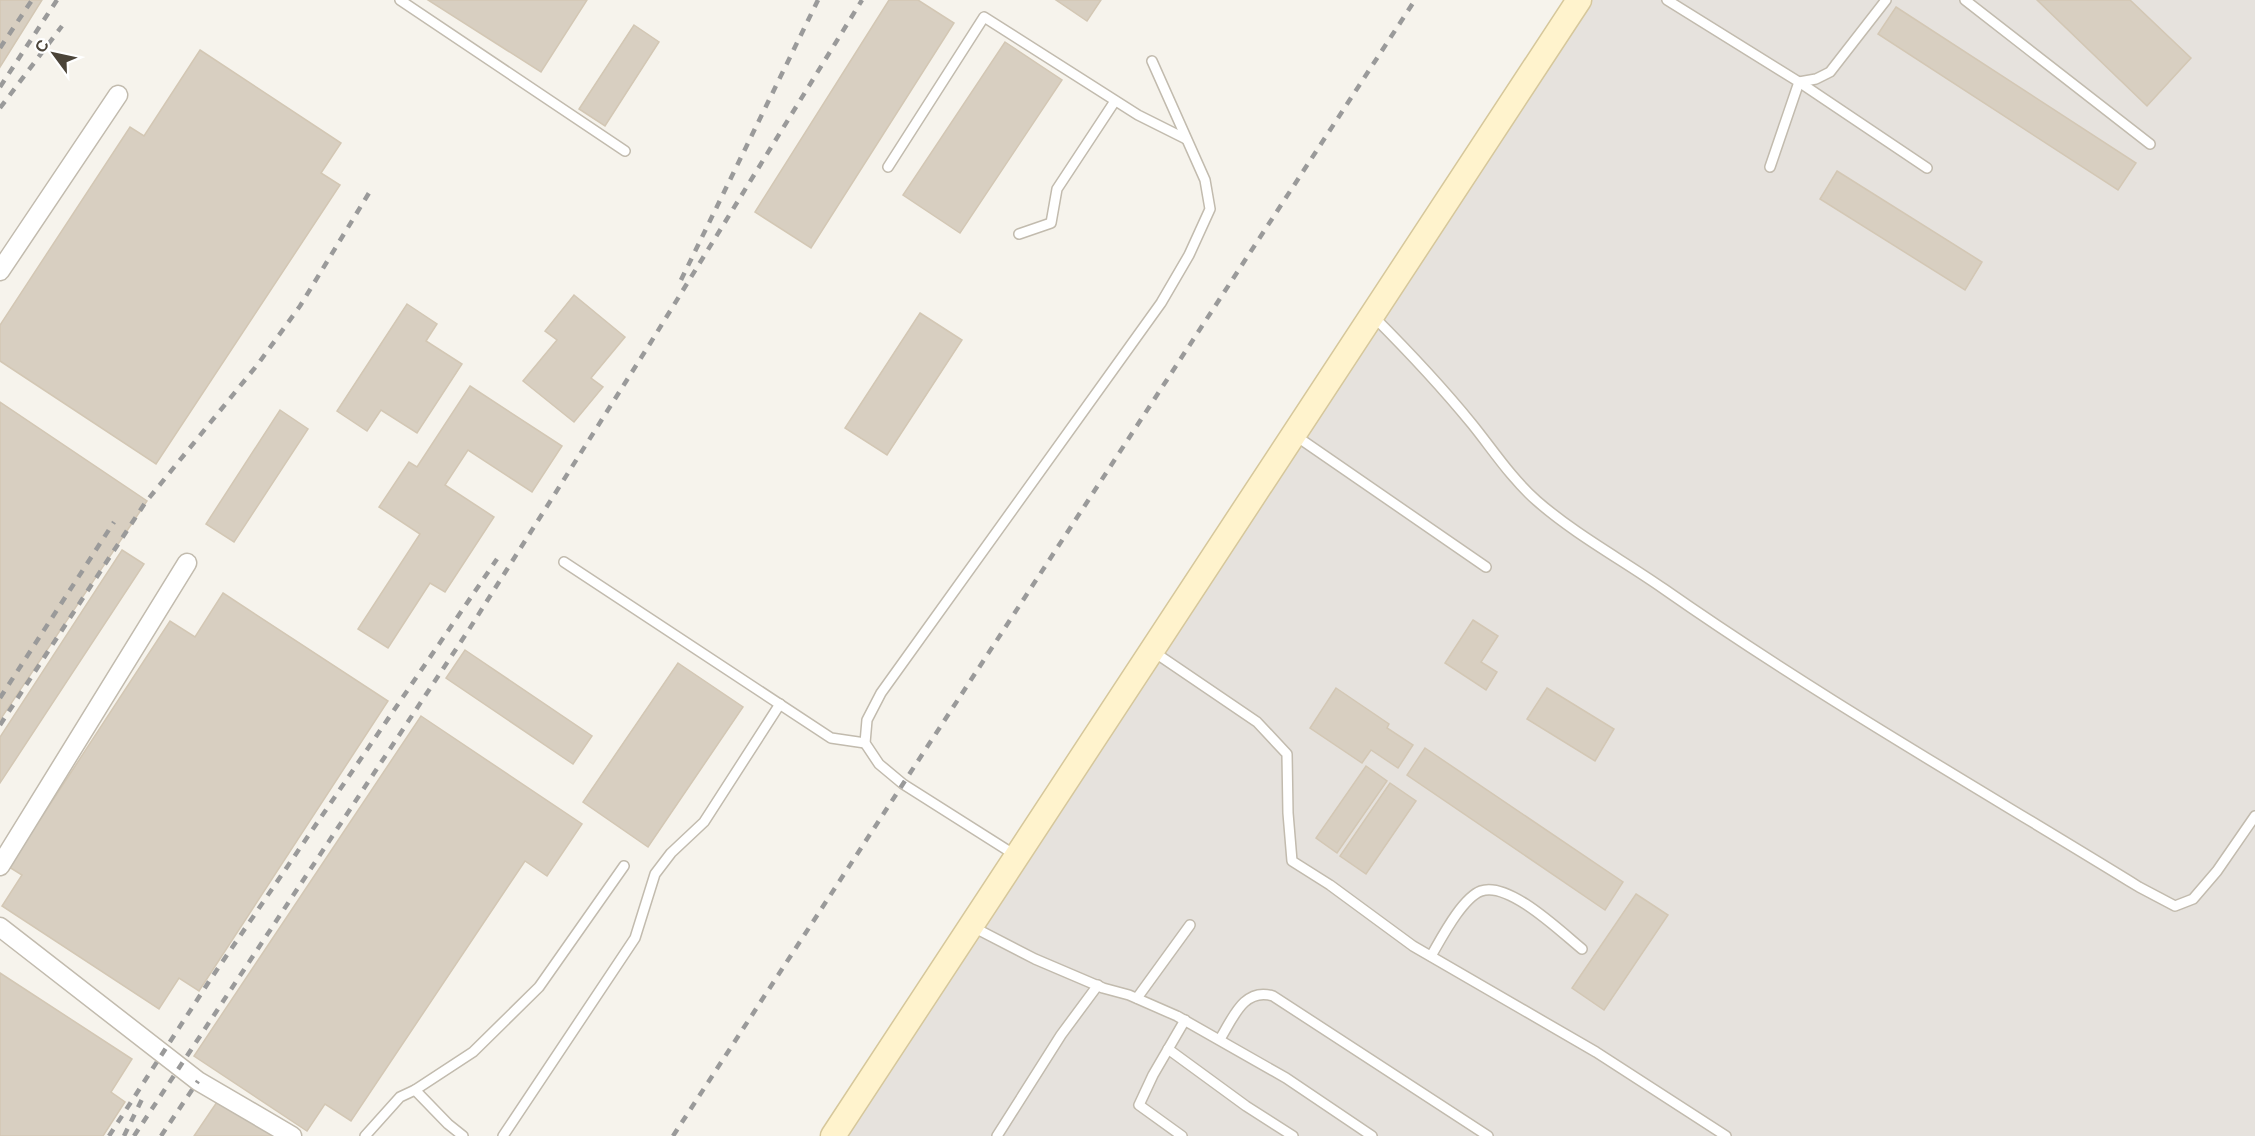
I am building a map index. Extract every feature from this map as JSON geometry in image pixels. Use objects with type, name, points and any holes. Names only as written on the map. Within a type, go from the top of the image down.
[{"type":"main road","points":[[833,1136],[1579,0]]},
{"type":"street","points":[[0,271],[118,95]]},
{"type":"street","points":[[0,866],[187,563]]},
{"type":"street","points":[[0,927],[198,1081],[292,1136]]},
{"type":"lane","points":[[400,0],[625,152]]},
{"type":"lane","points":[[1667,0],[1798,82],[1928,168]]},
{"type":"lane","points":[[1798,82],[1816,79],[1830,72],[1886,0]]},
{"type":"lane","points":[[1965,0],[2150,144]]},
{"type":"lane","points":[[888,166],[984,17],[1138,115],[1186,139]]},
{"type":"lane","points":[[1017,856],[903,784],[879,764],[865,743],[867,720],[881,693],[1161,303],[1189,255],[1210,209],[1205,180],[1152,61]]},
{"type":"lane","points":[[1770,167],[1798,82]]},
{"type":"lane","points":[[1019,234],[1051,223],[1057,189],[1115,101]]},
{"type":"lane","points":[[1372,315],[1428,372],[1474,426],[1514,479],[1571,530],[1622,560],[1704,617],[1833,700],[2139,887],[2175,906],[2193,899],[2217,871],[2255,816]]},
{"type":"lane","points":[[1294,434],[1486,567]]},
{"type":"lane","points":[[564,562],[831,738],[865,743]]},
{"type":"lane","points":[[1152,650],[1257,722],[1287,754],[1288,813],[1293,861],[1330,885],[1413,946],[1586,1046],[1726,1136]]},
{"type":"lane","points":[[503,1136],[635,938],[655,874],[671,854],[704,822],[780,704]]},
{"type":"lane","points":[[365,1136],[400,1097],[415,1090],[474,1052],[539,987],[624,866]]},
{"type":"lane","points":[[1431,956],[1449,924],[1472,897],[1482,891],[1500,891],[1521,900],[1582,949]]},
{"type":"lane","points":[[1137,998],[1190,925]]},
{"type":"lane","points":[[971,926],[1035,959],[1137,998],[1185,1020],[1286,1078],[1372,1136]]},
{"type":"lane","points":[[997,1136],[1061,1035],[1098,985]]},
{"type":"lane","points":[[1220,1039],[1237,1010],[1249,997],[1261,992],[1273,996],[1488,1136]]},
{"type":"lane","points":[[1182,1136],[1139,1105],[1153,1075],[1185,1020]]},
{"type":"lane","points":[[1168,1049],[1246,1106],[1293,1136]]},
{"type":"lane","points":[[415,1090],[463,1136]]},
{"type":"shaded area","points":[[1578,0],[2255,0],[2255,1136],[833,1136]]},
{"type":"building","points":[[0,0],[42,0],[0,67]]},
{"type":"building","points":[[428,0],[587,0],[541,72]]},
{"type":"building","points":[[889,0],[918,0],[954,23],[811,248],[755,212]]},
{"type":"building","points":[[1056,0],[1101,0],[1087,21]]},
{"type":"building","points":[[2037,0],[2130,0],[2191,58],[2147,106]]},
{"type":"building","points":[[1896,7],[2136,163],[2118,190],[1878,34]]},
{"type":"building","points":[[634,25],[659,42],[605,126],[579,109]]},
{"type":"building","points":[[1005,42],[1062,80],[960,233],[903,195]]},
{"type":"building","points":[[200,50],[341,143],[321,173],[340,185],[156,464],[0,361],[0,325],[130,127],[144,136]]},
{"type":"building","points":[[1837,171],[1982,262],[1965,290],[1820,199]]},
{"type":"building","points":[[574,295],[625,337],[591,378],[603,387],[574,422],[523,381],[557,340],[545,331]]},
{"type":"building","points":[[407,304],[437,324],[426,341],[462,364],[417,433],[381,410],[367,431],[337,411]]},
{"type":"building","points":[[920,313],[962,340],[887,455],[845,428]]},
{"type":"building","points":[[470,386],[562,446],[532,492],[468,450],[445,485],[494,517],[445,592],[430,583],[388,648],[358,629],[420,534],[379,507],[409,462],[417,467]]},
{"type":"building","points":[[0,402],[147,501],[0,720]]},
{"type":"building","points":[[280,410],[308,429],[234,542],[206,524]]},
{"type":"building","points":[[122,550],[144,564],[0,783],[0,737]]},
{"type":"building","points":[[223,593],[388,701],[199,991],[179,978],[159,1009],[2,906],[22,875],[9,867],[170,621],[195,637]]},
{"type":"building","points":[[1473,620],[1498,636],[1481,662],[1497,672],[1486,690],[1445,663]]},
{"type":"building","points":[[465,650],[592,736],[573,764],[446,678]]},
{"type":"building","points":[[678,663],[743,707],[648,847],[583,802]]},
{"type":"building","points":[[1336,688],[1389,724],[1387,728],[1413,745],[1398,768],[1371,750],[1362,763],[1310,728]]},
{"type":"building","points":[[1547,688],[1614,729],[1595,761],[1527,719]]},
{"type":"building","points":[[421,716],[582,824],[547,876],[525,861],[351,1121],[325,1104],[307,1131],[194,1056]]},
{"type":"building","points":[[1425,748],[1623,882],[1605,910],[1407,775]]},
{"type":"building","points":[[1366,766],[1387,781],[1337,853],[1316,838]]},
{"type":"building","points":[[1390,783],[1416,801],[1366,874],[1340,856]]},
{"type":"building","points":[[1636,894],[1668,915],[1604,1010],[1572,988]]},
{"type":"building","points":[[0,973],[132,1059],[111,1092],[125,1102],[103,1136],[0,1136]]},
{"type":"building","points":[[219,1099],[275,1136],[194,1136]]},
{"type":"railway","points":[[0,48],[32,0]]},
{"type":"railway","points":[[0,87],[57,0]]},
{"type":"railway","points":[[681,280],[818,0]]},
{"type":"railway","points":[[134,1136],[468,631],[651,342],[862,0]]},
{"type":"railway","points":[[673,1136],[1415,0]]},
{"type":"railway","points":[[0,108],[62,26]]},
{"type":"railway","points":[[0,725],[145,503],[258,364],[300,306],[372,188]]},
{"type":"railway","points":[[0,698],[114,522]]},
{"type":"railway","points":[[109,1136],[210,980],[497,559]]},
{"type":"railway","points":[[161,1136],[198,1081]]},
{"type":"railway","points":[[124,1136],[145,1093]]}]
